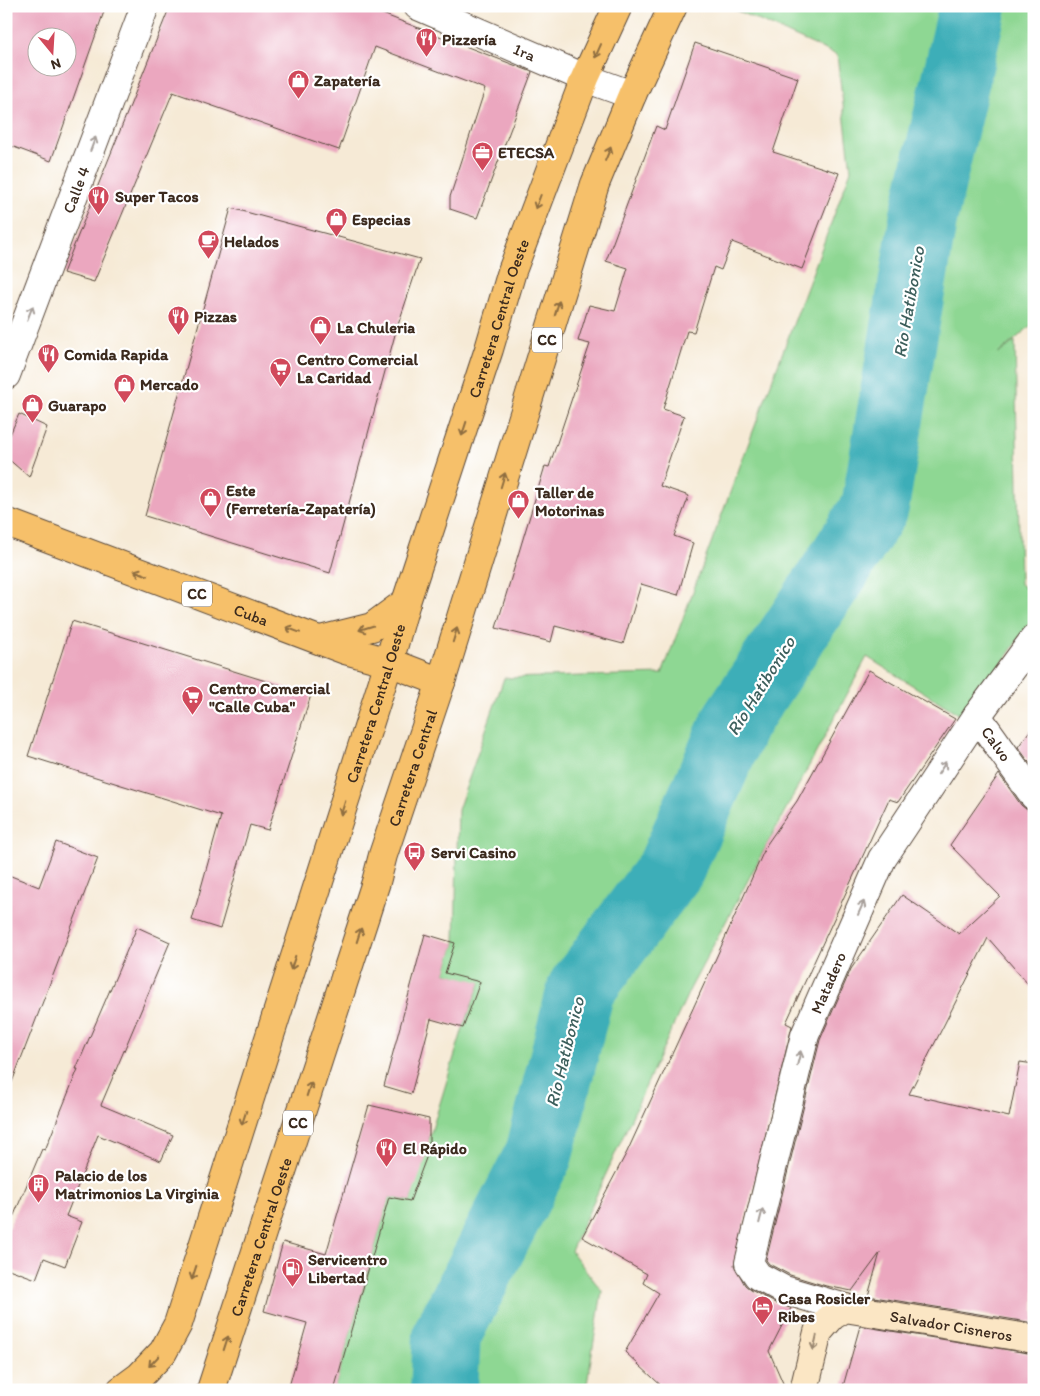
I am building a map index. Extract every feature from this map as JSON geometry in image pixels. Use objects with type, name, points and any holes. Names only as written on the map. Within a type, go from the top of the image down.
[{"type":"main road","name":"Carretera Central Oeste","points":[[121,1390],[140,1376],[163,1352],[178,1324],[389,662],[406,602],[486,358],[512,271],[586,78],[618,6]]},
{"type":"main road","name":"CC","points":[[441,682],[595,184],[632,95],[673,6]]},
{"type":"main road","name":"Cuba","points":[[6,522],[346,650],[389,662],[441,682]]},
{"type":"main road","points":[[320,640],[372,627],[406,602]]},
{"type":"main road","name":"Carretera Central","points":[[383,855],[441,682]]},
{"type":"main road","name":"Carretera Central Oeste","points":[[210,1390],[373,891],[383,855]]},
{"type":"main road","points":[[806,1388],[818,1332],[832,1316],[844,1308]]},
{"type":"main road","name":"Salvador Cisneros","points":[[844,1308],[1034,1339]]},
{"type":"street","name":"Calle 4","points":[[6,375],[145,6]]},
{"type":"street","name":"1ra","points":[[418,6],[586,78],[632,95]]},
{"type":"street","name":"Matadero","points":[[844,1308],[784,1290],[758,1276],[749,1263],[805,1035],[882,859],[976,716],[1034,639]]},
{"type":"street","name":"Calvo","points":[[976,716],[1034,796]]},
{"type":"green space","points":[[726,6],[1034,6],[1034,323],[998,354],[1015,341],[1020,584],[1034,595],[1034,616],[965,718],[867,657],[690,989],[571,1251],[602,1291],[587,1384],[591,1390],[334,1390],[389,1197],[410,1201],[463,1028],[480,983],[445,973],[455,943],[458,810],[504,678],[662,674],[851,170],[837,55]]},
{"type":"building","points":[[6,6],[106,6],[51,161],[6,144]]},
{"type":"building","points":[[170,6],[362,6],[532,72],[477,218],[450,209],[450,197],[485,89],[375,47],[339,150],[173,92],[94,282],[63,273]]},
{"type":"building","points":[[695,43],[798,78],[773,152],[839,173],[802,269],[732,242],[721,270],[714,267],[694,332],[687,331],[663,409],[684,416],[660,486],[689,496],[674,536],[693,543],[678,595],[641,584],[623,644],[555,626],[551,642],[496,628],[545,466],[549,467],[590,344],[578,341],[589,305],[615,311],[628,268],[606,261],[656,126],[665,130]]},
{"type":"building","name":"Centro Comercial La Caridad","points":[[231,208],[420,259],[396,331],[330,573],[145,516]]},
{"type":"building","points":[[19,414],[47,427],[29,477],[6,457],[6,444]]},
{"type":"building","points":[[72,621],[311,695],[268,830],[250,825],[220,929],[192,920],[221,816],[28,756]]},
{"type":"building","points":[[869,670],[955,719],[898,802],[889,799],[786,1023],[792,1026],[734,1265],[745,1285],[751,1290],[777,1304],[791,1308],[769,1351],[786,1390],[666,1390],[625,1352],[659,1293],[643,1283],[647,1274],[582,1237],[627,1152],[767,844],[797,801]]},
{"type":"building","points":[[1034,725],[1034,769],[1018,747]]},
{"type":"building","points":[[999,774],[1021,805],[1027,810],[1034,811],[1034,991],[988,938],[909,1094],[1009,1117],[1020,1062],[1034,1064],[1034,1323],[868,1296],[880,1253],[852,1291],[826,1286],[790,1275],[769,1264],[766,1260],[820,1040],[851,969],[902,895],[959,934],[1000,896],[950,845]]},
{"type":"building","points":[[56,842],[98,858],[9,1090],[6,1090],[6,874],[39,887]]},
{"type":"building","points":[[137,927],[170,942],[101,1105],[173,1135],[161,1161],[98,1135],[66,1216],[82,1222],[65,1266],[44,1258],[36,1279],[6,1268],[6,1234],[42,1149],[45,1150],[78,1069],[76,1069]]},
{"type":"building","points":[[425,934],[455,943],[445,973],[480,982],[463,1028],[431,1019],[411,1094],[384,1086]]},
{"type":"building","points":[[369,1105],[429,1119],[429,1150],[410,1201],[389,1197],[334,1390],[288,1390],[307,1323],[264,1311],[283,1242],[326,1254]]},
{"type":"building","points":[[860,1326],[1034,1354],[1034,1390],[842,1390]]},
{"type":"waterway","name":"Río Hatibonico","points":[[444,1390],[447,1335],[539,1154],[581,989],[671,868],[735,722],[875,507],[923,220],[973,6]]},
{"type":"place","name":"Pizzería","points":[[426,58]]},
{"type":"place","name":"Zapatería","points":[[298,99]]},
{"type":"place","name":"ETECSA","points":[[482,171]]},
{"type":"place","name":"Super Tacos","points":[[99,215]]},
{"type":"place","name":"Especias","points":[[336,238]]},
{"type":"place","name":"Helados","points":[[208,260]]},
{"type":"place","name":"Pizzas","points":[[178,335]]},
{"type":"place","name":"La Chuleria","points":[[321,346]]},
{"type":"place","name":"Comida Rapida","points":[[48,373]]},
{"type":"place","name":"Centro Comercial La Caridad","points":[[281,387]]},
{"type":"place","name":"Mercado","points":[[124,403]]},
{"type":"place","name":"Guarapo","points":[[32,424]]},
{"type":"place","name":"Este (Ferretería-Zapatería)","points":[[210,518]]},
{"type":"place","name":"Taller de Motorinas","points":[[519,520]]},
{"type":"place","name":"Centro Comercial \"Calle Cuba\"","points":[[193,716]]},
{"type":"place","name":"Servi Casino","points":[[415,871]]},
{"type":"place","name":"El Rápido","points":[[387,1167]]},
{"type":"place","name":"Palacio de los Matrimonios La Virginia","points":[[39,1203]]},
{"type":"place","name":"Servicentro Libertad","points":[[292,1287]]},
{"type":"place","name":"Casa Rosicler Ribes","points":[[762,1326]]}]
